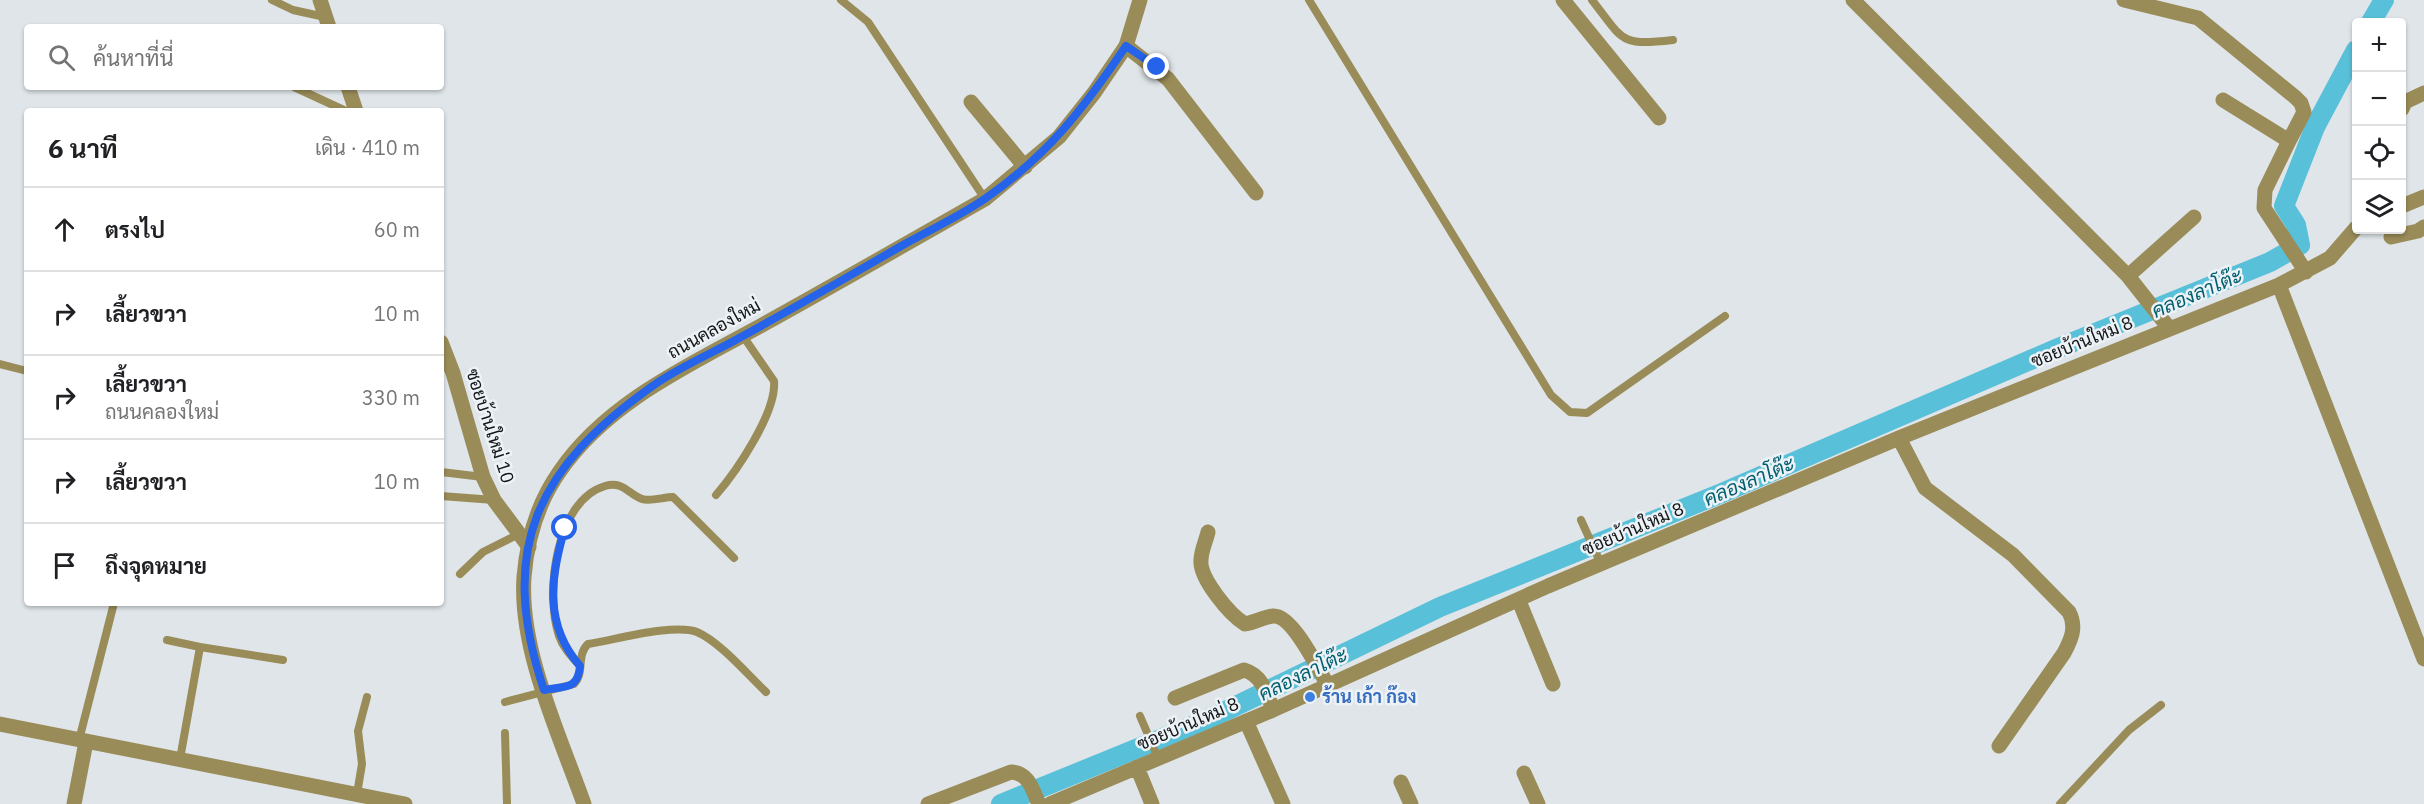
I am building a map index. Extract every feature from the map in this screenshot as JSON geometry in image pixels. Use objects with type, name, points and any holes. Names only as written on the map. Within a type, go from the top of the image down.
[{"type":"street","points":[[320,0],[327,22]]},
{"type":"street","name":"ถนนคลองใหม่","points":[[584,804],[544,690],[526,626],[524,578],[532,527],[560,470],[588,439],[656,384],[985,199],[1025,167],[1059,137],[1094,93],[1126,46],[1140,0]]},
{"type":"street","points":[[1563,0],[1659,118]]},
{"type":"street","points":[[1853,0],[2128,276],[2169,328]]},
{"type":"street","points":[[2124,0],[2198,18],[2301,103],[2304,112],[2265,190],[2263,201],[2264,208],[2306,272]]},
{"type":"street","points":[[1126,46],[1168,79],[1256,193]]},
{"type":"street","points":[[349,90],[355,108]]},
{"type":"street","points":[[2406,102],[2424,93]]},
{"type":"street","points":[[2223,100],[2289,141]]},
{"type":"street","points":[[971,102],[1025,167]]},
{"type":"street","points":[[2406,204],[2424,197]]},
{"type":"street","points":[[2128,276],[2194,217]]},
{"type":"street","points":[[2391,237],[2418,231],[2424,227]]},
{"type":"street","name":"ซอยบ้านใหม่ 8","points":[[1050,804],[1137,767],[1156,753],[1246,721],[1271,704],[1324,680],[1519,601],[1598,558],[2279,285],[2330,258],[2352,233]]},
{"type":"street","points":[[2279,285],[2424,659]]},
{"type":"street","name":"ซอยบ้านใหม่ 10","points":[[444,352],[483,477],[494,500],[529,547]]},
{"type":"street","points":[[1899,438],[1925,488],[2013,555],[2069,612],[2074,620],[2072,638],[2064,653],[1999,746]]},
{"type":"street","points":[[1208,532],[1201,560],[1202,573],[1228,609],[1245,624],[1275,615],[1287,620],[1313,658],[1324,680]]},
{"type":"street","points":[[1519,601],[1552,684]]},
{"type":"street","points":[[1175,698],[1244,670],[1254,673],[1262,683],[1271,704]]},
{"type":"street","points":[[1246,721],[1283,804]]},
{"type":"street","points":[[0,724],[405,804]]},
{"type":"street","points":[[74,804],[83,741]]},
{"type":"street","points":[[1137,767],[1152,804]]},
{"type":"street","points":[[928,804],[1011,772],[1020,772],[1027,778],[1037,800]]},
{"type":"street","points":[[1524,773],[1538,804]]},
{"type":"street","points":[[1401,782],[1412,804]]},
{"type":"lane","points":[[272,0],[327,22]]},
{"type":"lane","points":[[841,0],[868,22],[985,199]]},
{"type":"lane","points":[[1309,0],[1551,395],[1570,412],[1587,413],[1725,316]]},
{"type":"lane","points":[[1592,0],[1617,32],[1629,42],[1638,44],[1673,40]]},
{"type":"lane","points":[[300,90],[340,108]]},
{"type":"lane","points":[[716,495],[743,456],[764,417],[775,388],[774,381],[743,336]]},
{"type":"lane","points":[[0,364],[24,370]]},
{"type":"lane","points":[[444,472],[483,477]]},
{"type":"lane","points":[[580,666],[566,650],[559,636],[555,611],[554,579],[565,528],[579,503],[596,489],[615,484],[624,486],[644,500],[674,497],[734,558]]},
{"type":"lane","points":[[444,496],[494,500]]},
{"type":"lane","points":[[1581,520],[1598,558]]},
{"type":"lane","points":[[460,573],[483,552],[519,534]]},
{"type":"lane","points":[[83,741],[113,606]]},
{"type":"lane","points":[[505,702],[574,684],[579,679],[584,649],[588,644],[678,628],[696,632],[708,639],[766,692]]},
{"type":"lane","points":[[167,640],[283,660]]},
{"type":"lane","points":[[180,759],[200,647]]},
{"type":"lane","points":[[357,794],[362,764],[358,731],[368,697]]},
{"type":"lane","points":[[2061,804],[2129,730],[2161,705]]},
{"type":"lane","points":[[1140,716],[1156,753]]},
{"type":"lane","points":[[505,733],[507,804]]},
{"type":"waterway","name":"คลองลาโต๊ะ","points":[[2373,18],[2384,0]]},
{"type":"waterway","name":"คลองลาโต๊ะ","points":[[1001,804],[1207,720],[1440,607],[1722,493],[2056,349],[2270,262],[2300,245],[2296,225],[2284,206],[2315,127],[2352,58]]},
{"type":"place","name":"ร้าน เก้า ก๊อง","points":[[1310,697]]},
{"type":"route","points":[[565,528],[557,555],[554,579],[555,611],[559,636],[566,650],[580,666],[579,679],[574,684],[544,690],[526,626],[524,578],[532,527],[560,470],[588,439],[656,384],[985,199],[1059,137],[1094,93],[1126,46],[1157,67]]}]
